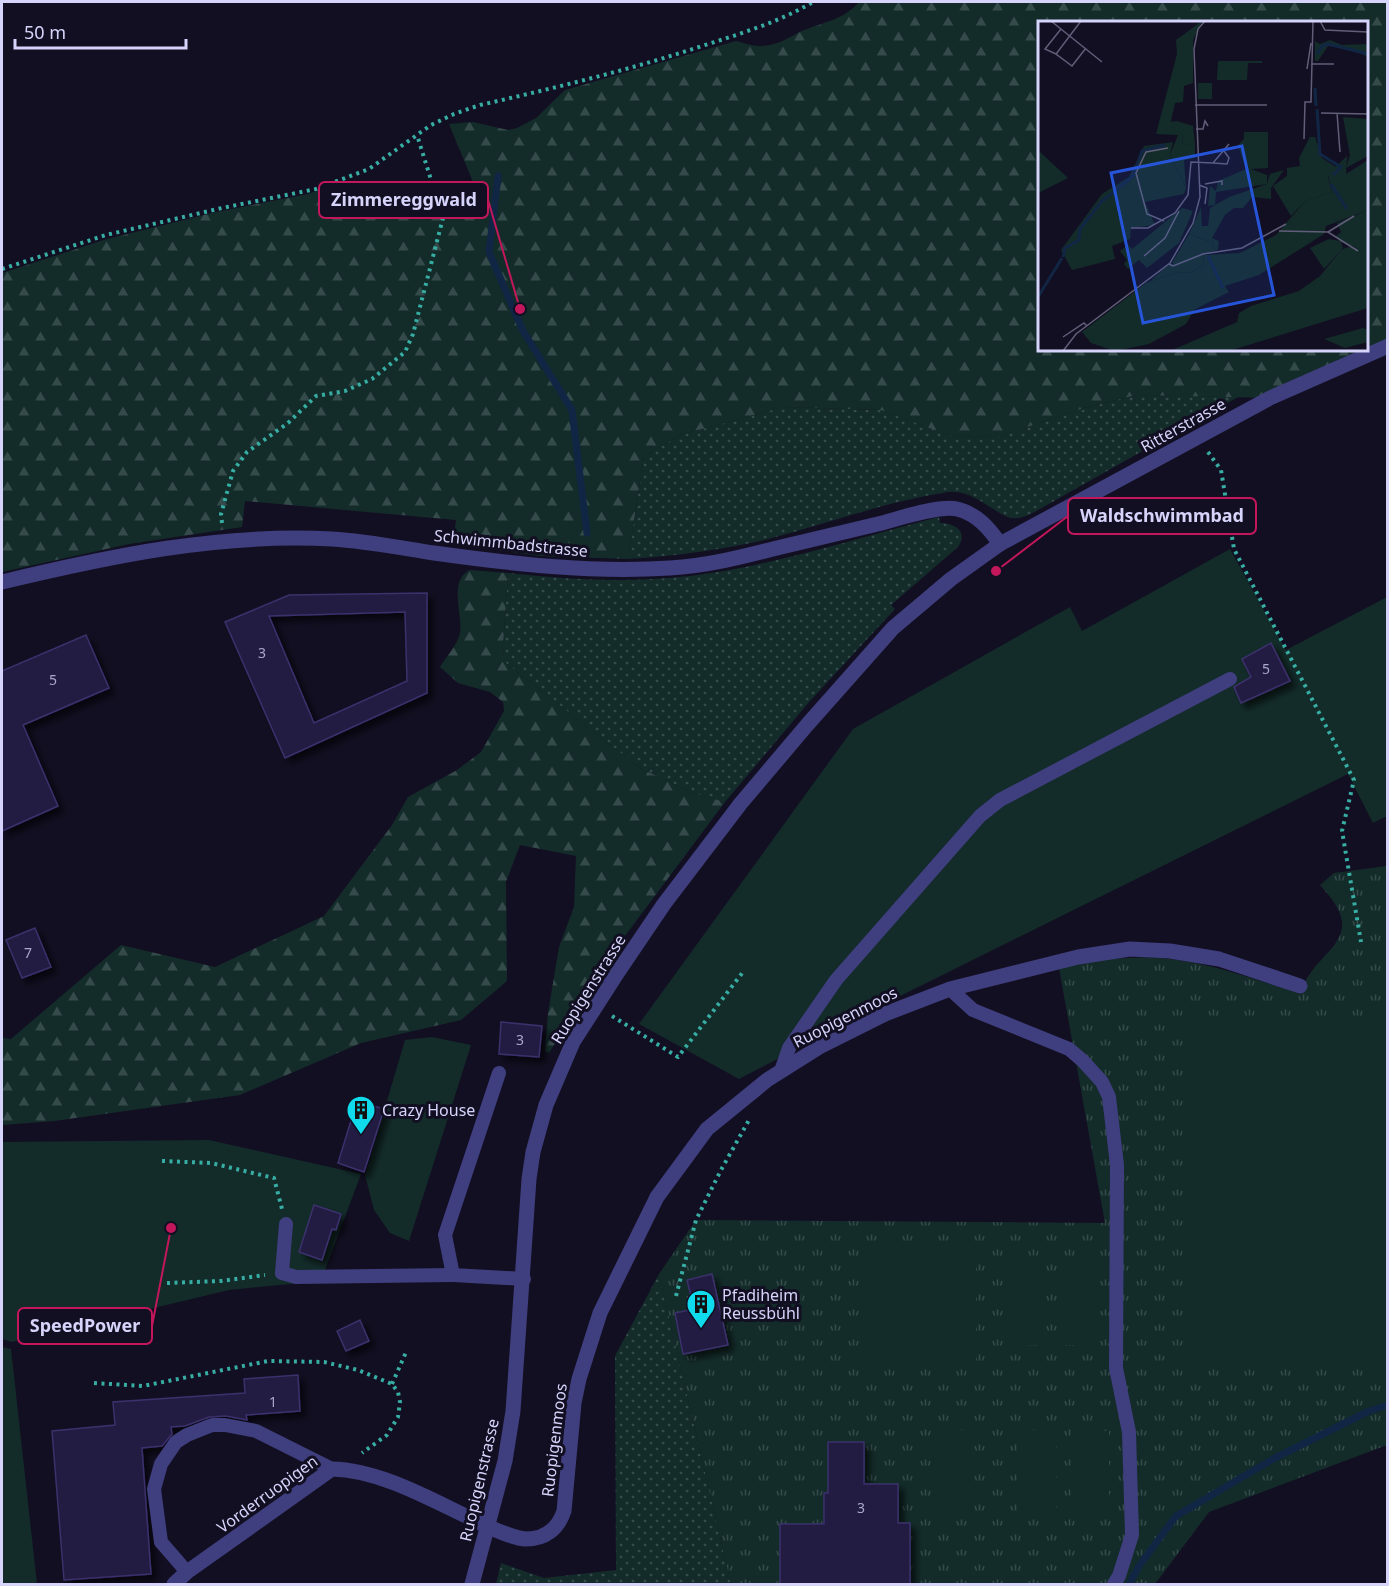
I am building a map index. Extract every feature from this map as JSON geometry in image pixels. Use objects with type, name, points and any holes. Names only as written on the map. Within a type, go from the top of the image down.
[{"type":"street","name":"Ritterstrasse","points":[[1000,544],[1270,398],[1388,346]]},
{"type":"street","name":"Schwimmbadstrasse","points":[[2,582],[68,566],[164,548],[223,541],[334,539],[567,569],[675,568],[735,558],[916,514],[955,508],[983,522],[1000,544]]},
{"type":"street","name":"Ruopigenstrasse","points":[[472,1584],[505,1461],[513,1412],[524,1279],[529,1179],[533,1152],[546,1105],[573,1042],[664,904],[741,803],[807,725],[893,628],[951,579],[1000,544]]},
{"type":"street","name":"Ruopigenmoos","points":[[489,1527],[523,1539],[539,1538],[560,1523],[564,1511],[574,1403],[579,1379],[600,1313],[657,1197],[707,1129],[767,1080],[820,1046],[876,1019],[950,989],[1078,957],[1130,949],[1170,951],[1219,959],[1300,986]]},
{"type":"street","name":"Vorderruopigen","points":[[174,1584],[187,1572],[332,1469],[376,1476],[489,1527]]},
{"type":"lane","points":[[781,1071],[789,1048],[836,980],[980,816],[1000,800],[1230,679]]},
{"type":"lane","points":[[950,989],[973,1010],[1070,1049],[1102,1082],[1109,1097],[1117,1164],[1116,1368],[1129,1432],[1132,1535],[1119,1576],[1114,1584]]},
{"type":"lane","points":[[453,1275],[445,1235],[499,1072]]},
{"type":"lane","points":[[286,1224],[282,1273],[296,1277],[453,1275],[524,1279]]},
{"type":"lane","points":[[187,1572],[161,1542],[154,1490],[161,1464],[176,1442],[199,1429],[219,1425],[238,1426],[256,1431],[332,1469]]},
{"type":"path","points":[[2,269],[106,235],[316,189],[369,169],[431,125],[462,111],[670,57],[770,22],[813,2]]},
{"type":"path","points":[[223,541],[221,514],[224,501],[233,471],[247,452],[288,423],[316,396],[345,391],[372,379],[405,352],[413,333],[443,218],[417,135]]},
{"type":"path","points":[[1203,435],[1207,450],[1221,470],[1234,549],[1354,780],[1342,831],[1361,942]]},
{"type":"path","points":[[596,1006],[678,1058],[743,972]]},
{"type":"path","points":[[676,1296],[696,1220],[751,1115]]},
{"type":"path","points":[[162,1161],[211,1163],[274,1178],[286,1224]]},
{"type":"path","points":[[167,1283],[221,1281],[282,1273]]},
{"type":"path","points":[[392,1384],[408,1350]]},
{"type":"path","points":[[94,1383],[143,1386],[268,1360],[324,1362],[358,1370],[392,1384],[398,1392],[400,1402],[398,1417],[387,1435],[358,1456],[354,1471]]},
{"type":"green space","points":[[859,2],[1387,2],[1387,346],[1270,398],[1136,395],[1084,408],[1000,436],[954,437],[881,410],[783,407],[680,435],[644,456],[628,559],[540,556],[453,544],[456,520],[245,501],[242,527],[129,544],[2,572],[2,273],[107,239],[216,212],[308,194],[334,185],[411,209],[476,189],[449,124],[473,122],[508,130],[517,128],[536,118],[565,90],[736,41],[757,46],[774,44],[847,13]]},
{"type":"green space","points":[[1136,395],[1238,397],[1037,511],[1022,517],[1011,518],[969,495],[948,492],[902,501],[750,543],[698,552],[628,559],[644,456],[680,435],[783,407],[881,410],[955,437],[1000,436],[1084,408]]},
{"type":"green space","points":[[939,517],[940,523],[955,526],[961,532],[958,547],[891,605],[895,609],[809,702],[725,802],[693,793],[640,768],[502,660],[508,573],[599,580],[690,576],[752,566]]},
{"type":"green space","points":[[1230,549],[1286,650],[1387,597],[1387,816],[1373,823],[1348,774],[874,1009],[739,1079],[639,1024],[853,729],[1070,607],[1082,631]]},
{"type":"green space","points":[[470,570],[508,573],[502,660],[640,768],[693,793],[725,802],[607,960],[549,1053],[545,1051],[548,1013],[559,947],[574,907],[576,856],[520,845],[506,882],[507,981],[461,1020],[361,1043],[240,1095],[54,1121],[2,1125],[2,1038],[11,1039],[121,945],[215,967],[324,916],[392,825],[408,797],[457,770],[481,752],[504,711],[503,702],[490,692],[458,683],[440,667],[459,637],[458,590],[463,575]]},
{"type":"green space","points":[[1387,866],[1387,1445],[1209,1512],[1155,1584],[731,1584],[659,1274],[696,1220],[1105,1223],[1059,968],[1118,958],[1163,958],[1209,966],[1299,993],[1314,968],[1333,947],[1341,932],[1340,914],[1320,885],[1334,873]]},
{"type":"green space","points":[[1185,1018],[1387,1018],[1387,1361],[1186,1362]]},
{"type":"green space","points":[[432,1037],[471,1045],[409,1241],[390,1233],[374,1210],[365,1175],[405,1040]]},
{"type":"green space","points":[[209,1140],[361,1174],[321,1281],[229,1290],[12,1342],[2,1339],[2,1142]]},
{"type":"green space","points":[[861,1244],[976,1244],[976,1369],[861,1369]]},
{"type":"green space","points":[[1058,1263],[1096,1263],[1096,1345],[1059,1345]]},
{"type":"green space","points":[[1005,1264],[1043,1264],[1043,1345],[1005,1345]]},
{"type":"green space","points":[[659,1274],[731,1584],[496,1584],[501,1563],[544,1578],[616,1570],[615,1356]]},
{"type":"green space","points":[[2,1347],[11,1349],[37,1584],[2,1584]]},
{"type":"green space","points":[[934,1430],[971,1430],[971,1511],[933,1511]]},
{"type":"green space","points":[[1018,1430],[1056,1430],[1056,1512],[1018,1512]]},
{"type":"green space","points":[[1071,1430],[1109,1431],[1109,1512],[1071,1512]]},
{"type":"building","points":[[427,593],[427,693],[285,758],[225,622],[289,595]],"holes":[[[405,612],[407,681],[314,723],[269,616]]]},
{"type":"building","points":[[86,635],[109,688],[23,725],[58,806],[2,831],[2,671]]},
{"type":"building","points":[[1271,643],[1290,681],[1241,703],[1234,687],[1251,677],[1242,659]]},
{"type":"building","points":[[35,928],[51,967],[22,978],[6,940]]},
{"type":"building","points":[[501,1022],[542,1026],[539,1057],[499,1054]]},
{"type":"building","name":"Crazy House","points":[[357,1101],[384,1109],[364,1172],[338,1163]]},
{"type":"building","points":[[314,1205],[341,1214],[336,1230],[332,1229],[322,1260],[299,1252]]},
{"type":"building","name":"Pfadiheim Reussbühl","points":[[712,1274],[728,1345],[683,1354],[675,1313],[694,1309],[687,1280]]},
{"type":"building","points":[[360,1320],[369,1341],[346,1351],[337,1331]]},
{"type":"building","points":[[298,1375],[300,1411],[246,1415],[247,1420],[226,1416],[209,1417],[185,1426],[171,1427],[172,1434],[162,1446],[142,1448],[151,1574],[64,1580],[52,1431],[115,1425],[113,1402],[245,1393],[244,1379]]},
{"type":"building","points":[[828,1442],[864,1442],[864,1484],[898,1484],[898,1523],[910,1523],[910,1584],[780,1584],[780,1524],[824,1524],[824,1493],[828,1493]]},
{"type":"waterway","points":[[498,176],[489,252],[523,331],[572,410],[587,533]]},
{"type":"waterway","points":[[1129,1584],[1139,1566],[1176,1516],[1275,1458],[1369,1411],[1388,1405]]},
{"type":"place","name":"Zimmereggwald","points":[[520,309]]},
{"type":"place","name":"Waldschwimmbad","points":[[996,571]]},
{"type":"place","name":"Crazy House","points":[[361,1136]]},
{"type":"place","name":"SpeedPower","points":[[171,1228]]},
{"type":"place","name":"Pfadiheim Reussbühl","points":[[701,1330]]}]
